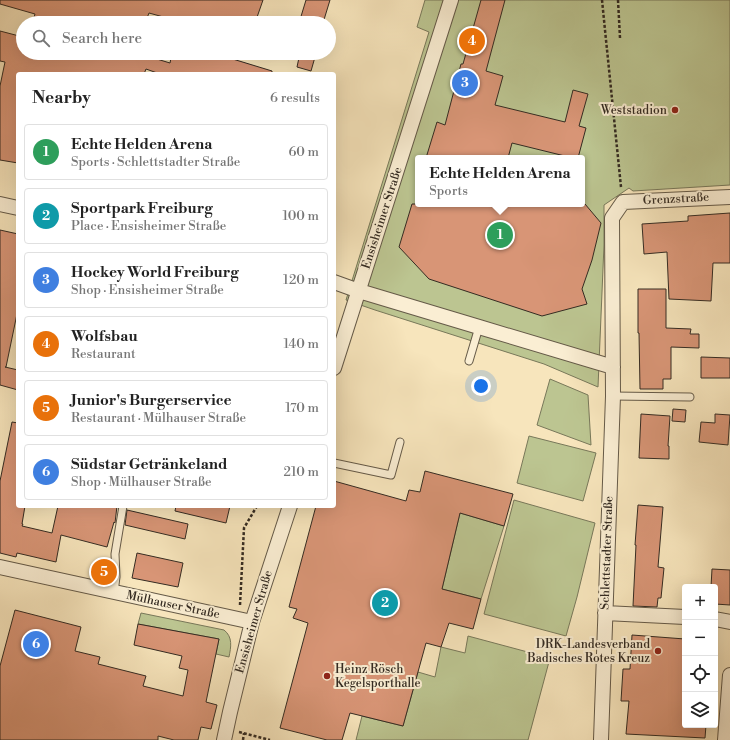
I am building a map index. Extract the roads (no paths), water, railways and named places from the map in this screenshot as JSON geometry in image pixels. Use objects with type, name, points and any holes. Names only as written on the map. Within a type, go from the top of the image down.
[{"type":"street","name":"Ensisheimer Straße","points":[[336,362],[451,0]]},
{"type":"street","name":"Grenzstraße","points":[[623,202],[730,196]]},
{"type":"street","name":"Schlettstadter Straße","points":[[600,740],[613,396],[612,218],[623,202]]},
{"type":"street","points":[[0,204],[16,208]]},
{"type":"street","points":[[336,283],[613,367]]},
{"type":"street","name":"Ensisheimer Straße","points":[[224,740],[246,620],[289,508]]},
{"type":"street","name":"Mülhauser Straße","points":[[0,567],[246,620]]},
{"type":"street","points":[[605,613],[682,617]]},
{"type":"street","points":[[718,620],[730,622]]},
{"type":"street","points":[[725,740],[730,675]]},
{"type":"lane","points":[[469,361],[479,327]]},
{"type":"lane","points":[[613,396],[690,397]]},
{"type":"lane","points":[[336,463],[392,475],[400,442]]},
{"type":"lane","points":[[114,592],[116,577],[115,554],[123,508]]},
{"type":"place","name":"Wolfsbau","points":[[472,41]]},
{"type":"place","name":"Hockey World Freiburg","points":[[465,83]]},
{"type":"place","name":"Weststadion","points":[[675,110]]},
{"type":"place","name":"Echte Helden Arena","points":[[500,235]]},
{"type":"place","name":"Junior's Burgerservice","points":[[104,572]]},
{"type":"place","name":"Sportpark Freiburg","points":[[385,603]]},
{"type":"place","name":"Südstar Getränkeland","points":[[36,644]]},
{"type":"place","name":"DRK-Landesverband Badisches Rotes Kreuz","points":[[658,651]]},
{"type":"place","name":"Heinz Rösch Kegelsporthalle","points":[[327,676]]}]
